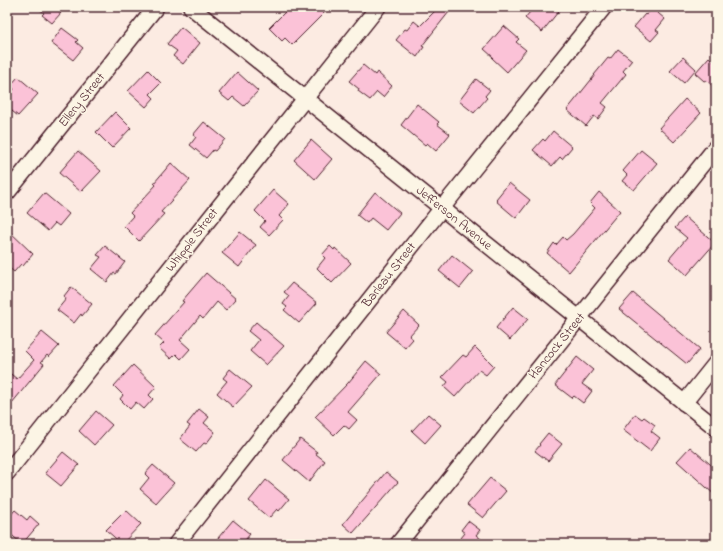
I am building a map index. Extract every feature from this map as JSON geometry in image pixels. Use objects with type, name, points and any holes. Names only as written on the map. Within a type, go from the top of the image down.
[{"type":"street","name":"Ellery Street","points":[[7,193],[156,7]]},
{"type":"street","name":"Jefferson Avenue","points":[[191,7],[716,428]]},
{"type":"street","name":"Whipple Street","points":[[7,473],[378,7]]},
{"type":"street","name":"Barleau Street","points":[[176,544],[442,208],[604,7]]},
{"type":"street","name":"Hancock Street","points":[[398,544],[716,147]]},
{"type":"street","points":[[684,403],[716,363]]},
{"type":"building","points":[[37,7],[55,7],[61,13],[52,23],[42,15],[44,13]]},
{"type":"building","points":[[290,7],[330,7],[292,45],[285,38],[282,41],[269,28]]},
{"type":"building","points":[[439,7],[453,7],[422,46],[424,47],[417,57],[396,40],[414,21],[420,26]]},
{"type":"building","points":[[534,7],[562,7],[542,32],[525,18]]},
{"type":"building","points":[[652,8],[665,19],[656,30],[659,32],[651,41],[634,27]]},
{"type":"building","points":[[504,26],[519,39],[516,42],[526,50],[507,72],[484,49]]},
{"type":"building","points":[[181,27],[200,43],[183,64],[173,56],[177,51],[167,44]]},
{"type":"building","points":[[62,28],[78,40],[76,42],[83,48],[73,60],[51,43]]},
{"type":"building","points":[[618,49],[632,60],[623,71],[626,74],[602,103],[607,107],[598,119],[594,116],[586,126],[567,110],[608,58],[610,59]]},
{"type":"building","points":[[683,57],[696,69],[684,83],[670,71]]},
{"type":"building","points":[[709,57],[716,64],[716,89],[695,73]]},
{"type":"building","points":[[363,65],[375,75],[377,72],[392,86],[383,97],[377,92],[370,100],[358,91],[359,89],[349,81]]},
{"type":"building","points":[[148,70],[161,83],[150,94],[154,98],[146,107],[128,91]]},
{"type":"building","points":[[237,72],[258,91],[244,106],[233,97],[229,101],[219,93]]},
{"type":"building","points":[[18,77],[38,94],[18,116],[7,107],[7,97],[14,89],[10,86]]},
{"type":"building","points":[[476,79],[490,90],[485,96],[487,98],[474,113],[459,101]]},
{"type":"building","points":[[685,99],[701,113],[674,142],[659,128]]},
{"type":"building","points":[[417,104],[439,122],[437,124],[450,134],[436,151],[427,143],[425,145],[401,125]]},
{"type":"building","points":[[115,112],[131,128],[112,148],[96,132]]},
{"type":"building","points":[[204,122],[225,139],[215,151],[213,150],[206,158],[190,145],[196,137],[193,135]]},
{"type":"building","points":[[553,131],[572,147],[562,159],[560,157],[552,166],[533,150],[543,139],[545,141]]},
{"type":"building","points":[[311,140],[332,159],[315,179],[294,160]]},
{"type":"building","points":[[641,150],[657,163],[634,190],[622,181],[627,175],[623,171]]},
{"type":"building","points":[[78,151],[101,171],[81,192],[59,173]]},
{"type":"building","points":[[171,163],[190,180],[161,212],[164,214],[139,241],[124,226],[133,216],[130,213],[156,185],[154,183]]},
{"type":"building","points":[[509,183],[530,200],[516,218],[496,201]]},
{"type":"building","points":[[273,190],[289,204],[279,216],[283,220],[269,235],[260,227],[265,221],[255,211]]},
{"type":"building","points":[[375,192],[400,213],[386,230],[371,218],[367,223],[357,215]]},
{"type":"building","points":[[599,192],[620,211],[569,272],[547,253],[554,243],[556,245],[563,237],[566,240],[573,234],[595,208],[590,203]]},
{"type":"building","points":[[44,193],[69,214],[59,226],[55,223],[48,231],[27,213]]},
{"type":"building","points":[[685,217],[715,243],[687,275],[669,259],[687,238],[675,228]]},
{"type":"building","points":[[7,229],[33,254],[23,266],[21,264],[14,272],[7,266]]},
{"type":"building","points":[[240,232],[256,245],[239,267],[222,253]]},
{"type":"building","points":[[105,246],[125,262],[116,274],[114,273],[107,282],[91,269],[101,257],[97,255]]},
{"type":"building","points":[[330,246],[334,250],[335,248],[351,263],[332,283],[317,268],[325,258],[322,255]]},
{"type":"building","points":[[452,255],[473,272],[460,288],[439,271]]},
{"type":"building","points":[[206,273],[236,299],[226,310],[217,302],[203,319],[200,316],[180,340],[190,349],[181,359],[176,354],[171,359],[159,348],[164,343],[155,335],[184,302],[182,301]]},
{"type":"building","points":[[292,283],[317,303],[299,323],[284,310],[287,307],[283,304],[289,296],[284,292]]},
{"type":"building","points":[[71,287],[92,304],[74,323],[57,310],[66,299],[64,296]]},
{"type":"building","points":[[633,293],[700,349],[687,364],[619,309]]},
{"type":"building","points":[[513,307],[528,319],[510,340],[496,328]]},
{"type":"building","points":[[404,311],[419,325],[409,336],[413,339],[405,348],[386,332]]},
{"type":"building","points":[[256,322],[284,346],[266,365],[250,351],[259,340],[248,331]]},
{"type":"building","points":[[42,332],[59,346],[49,357],[47,355],[41,362],[44,364],[7,409],[7,371],[17,379],[34,360],[25,351]]},
{"type":"building","points":[[475,347],[494,366],[486,375],[479,370],[455,397],[444,387],[448,382],[442,377],[463,355],[466,357]]},
{"type":"building","points":[[577,357],[593,370],[582,384],[592,391],[583,403],[574,396],[572,398],[555,385]]},
{"type":"building","points":[[366,361],[381,374],[348,412],[357,420],[349,429],[344,425],[334,435],[315,417],[348,383]]},
{"type":"building","points":[[133,365],[156,387],[149,395],[153,399],[144,409],[136,402],[130,409],[120,399],[123,395],[114,386]]},
{"type":"building","points":[[230,369],[252,387],[233,407],[217,393],[227,381],[223,378]]},
{"type":"building","points":[[199,409],[209,417],[204,423],[215,432],[206,444],[204,443],[196,452],[180,439],[190,426],[187,424]]},
{"type":"building","points":[[96,411],[112,425],[94,445],[79,431]]},
{"type":"building","points":[[428,414],[441,425],[425,443],[412,431]]},
{"type":"building","points":[[635,414],[642,419],[644,417],[655,425],[651,431],[660,438],[650,451],[623,430]]},
{"type":"building","points":[[548,433],[562,444],[548,461],[535,451]]},
{"type":"building","points":[[300,439],[317,452],[316,454],[325,461],[309,482],[283,460]]},
{"type":"building","points":[[690,447],[716,469],[716,496],[677,461]]},
{"type":"building","points":[[63,452],[79,465],[61,486],[45,473]]},
{"type":"building","points":[[153,465],[174,483],[156,503],[140,489],[149,478],[145,474]]},
{"type":"building","points":[[386,472],[398,482],[353,533],[343,524]]},
{"type":"building","points":[[490,478],[506,491],[483,518],[467,505]]},
{"type":"building","points":[[266,480],[289,499],[279,511],[277,509],[269,518],[249,501]]},
{"type":"building","points":[[15,510],[27,520],[30,516],[39,524],[22,544],[7,531],[7,519]]},
{"type":"building","points":[[126,510],[141,524],[122,544],[106,530]]},
{"type":"building","points":[[233,520],[250,534],[242,544],[213,544]]},
{"type":"building","points":[[468,521],[480,530],[476,535],[487,544],[468,544],[461,538],[465,533],[461,530]]}]
